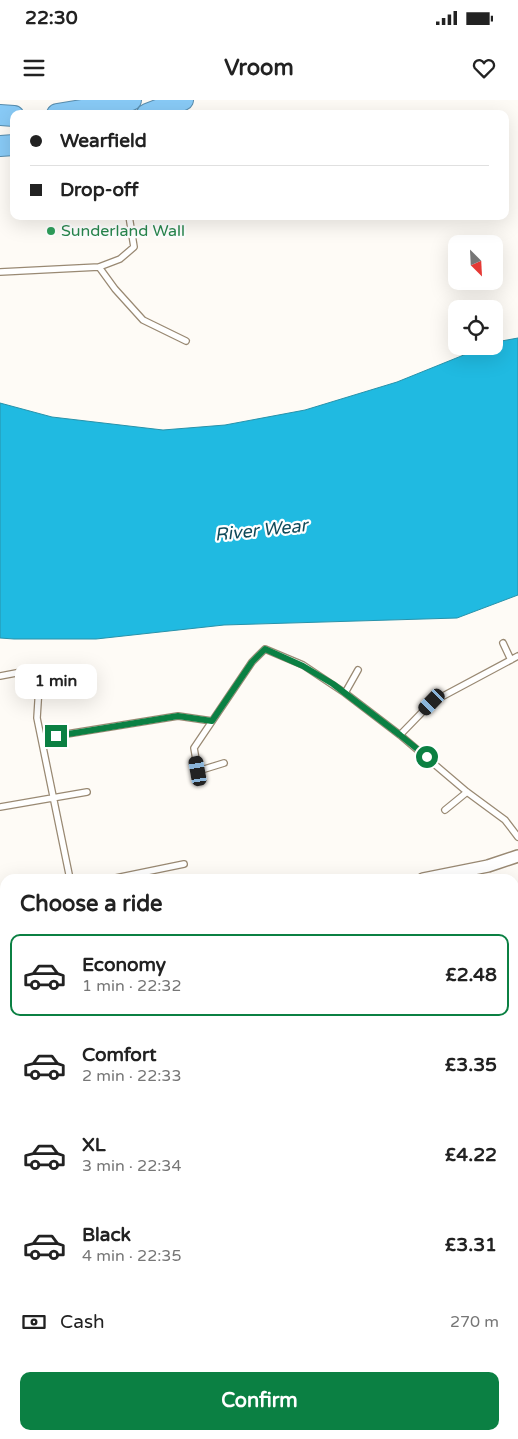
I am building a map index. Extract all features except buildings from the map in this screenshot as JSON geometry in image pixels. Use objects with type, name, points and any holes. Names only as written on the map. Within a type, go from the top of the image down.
[{"type":"highway","points":[[80,110],[131,100]]},
{"type":"highway","points":[[157,110],[183,100]]},
{"type":"street","points":[[448,874],[488,866],[518,856]]},
{"type":"lane","points":[[0,272],[99,267],[120,259],[134,247],[130,220]]},
{"type":"lane","points":[[99,267],[115,289],[143,320],[186,340]]},
{"type":"lane","points":[[503,643],[511,660]]},
{"type":"lane","points":[[224,763],[198,771],[194,748],[252,662],[265,649],[303,666],[345,693],[400,735],[504,820],[518,837]]},
{"type":"lane","points":[[400,735],[432,702],[518,656]]},
{"type":"lane","points":[[0,676],[32,670],[38,675],[37,718],[69,874]]},
{"type":"lane","points":[[345,693],[358,670]]},
{"type":"lane","points":[[42,738],[178,716],[212,721]]},
{"type":"lane","points":[[0,807],[88,792]]},
{"type":"lane","points":[[445,810],[468,792]]},
{"type":"lane","points":[[135,874],[184,864]]},
{"type":"water","name":"River Wear","points":[[518,338],[518,595],[457,618],[224,625],[96,639],[0,638],[0,403],[52,417],[163,430],[225,425],[305,410],[397,382],[464,355],[503,355],[503,341]]},
{"type":"place","name":"Sunderland Wall","points":[[51,231]]},
{"type":"route","points":[[56,736],[178,716],[212,721],[252,662],[265,649],[303,666],[333,684],[427,757]]}]
